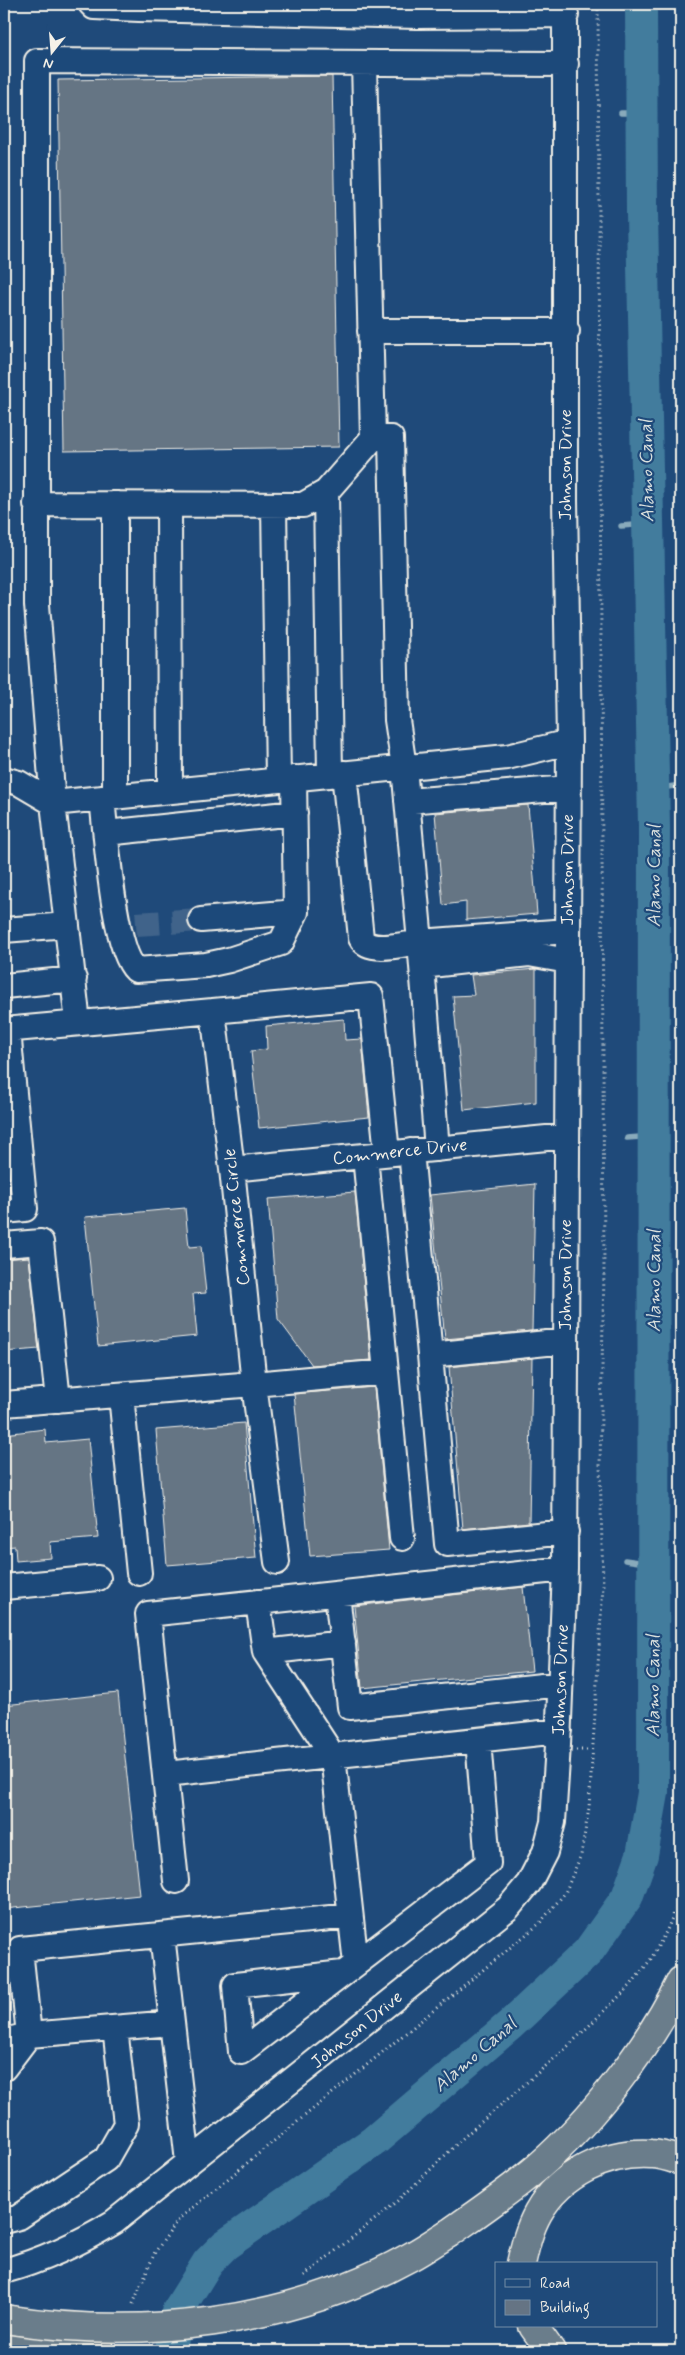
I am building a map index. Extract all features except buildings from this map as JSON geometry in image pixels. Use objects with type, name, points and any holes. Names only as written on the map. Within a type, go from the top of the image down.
[{"type":"highway","points":[[4,2319],[90,2328],[150,2328],[202,2324],[278,2309],[328,2294],[410,2257],[496,2201],[538,2166],[579,2126],[618,2080],[650,2034],[681,1981]]},
{"type":"highway","points":[[522,2262],[526,2239],[538,2212],[555,2189],[582,2169],[615,2156],[652,2154],[681,2161]]},
{"type":"highway","points":[[534,2328],[551,2351]]},
{"type":"highway","points":[[4,2334],[92,2350]]},
{"type":"street","points":[[90,4],[94,8],[194,7],[474,16],[566,9]]},
{"type":"street","name":"Johnson Drive","points":[[4,2271],[33,2263],[76,2245],[114,2222],[334,2049],[508,1908],[529,1883],[545,1852],[553,1822],[559,1731],[566,1532],[569,742],[565,500],[567,331],[566,9]]},
{"type":"street","points":[[78,1023],[53,803],[37,605],[37,61],[566,64]]},
{"type":"street","points":[[36,504],[303,505],[326,492],[373,438],[364,63]]},
{"type":"street","points":[[370,331],[567,331]]},
{"type":"street","points":[[373,438],[391,438],[397,720],[404,767],[437,1149]]},
{"type":"street","points":[[326,492],[337,774],[361,938],[366,945],[374,947],[568,931]]},
{"type":"street","points":[[115,504],[109,797],[106,833],[126,923],[130,965],[136,970],[206,965],[229,960],[281,943],[296,912],[295,813],[286,779],[274,505]]},
{"type":"street","points":[[169,504],[170,791]]},
{"type":"street","points":[[4,779],[19,783],[53,803],[507,757],[569,742]]},
{"type":"street","points":[[407,801],[569,788]]},
{"type":"street","points":[[106,833],[295,813]]},
{"type":"street","points":[[201,920],[296,912]]},
{"type":"street","points":[[4,930],[67,924]]},
{"type":"street","points":[[422,966],[529,954],[568,962]]},
{"type":"street","points":[[4,986],[74,979]]},
{"type":"street","points":[[4,1211],[25,1209],[6,1030],[371,996],[386,1372],[402,1538]]},
{"type":"street","name":"Commerce Circle","points":[[213,1011],[232,1169],[254,1384],[277,1562]]},
{"type":"street","name":"Commerce Drive","points":[[232,1169],[567,1136]]},
{"type":"street","points":[[411,1151],[447,1544],[566,1532]]},
{"type":"street","points":[[4,1245],[41,1242],[58,1400]]},
{"type":"street","points":[[430,1356],[566,1341]]},
{"type":"street","points":[[4,1404],[386,1372]]},
{"type":"street","points":[[120,1395],[140,1573]]},
{"type":"street","points":[[176,1881],[148,1614],[565,1569]]},
{"type":"street","points":[[4,1586],[98,1578]]},
{"type":"street","points":[[337,1594],[350,1707],[560,1684]]},
{"type":"street","points":[[258,1602],[265,1652],[333,1756],[350,1916],[349,1969]]},
{"type":"street","points":[[265,1652],[343,1644]]},
{"type":"street","points":[[166,1774],[559,1731]]},
{"type":"street","points":[[349,1969],[235,1985],[241,2052],[488,1863],[478,1740]]},
{"type":"street","points":[[4,2068],[28,2035],[20,1949],[350,1916]]},
{"type":"street","points":[[162,1935],[188,2162]]},
{"type":"street","points":[[4,2041],[28,2035],[172,2023]]},
{"type":"street","points":[[4,2221],[19,2217],[106,2159],[121,2133],[126,2124],[115,2028]]},
{"type":"path","points":[[296,2282],[398,2200],[465,2136],[562,2051],[630,1986],[651,1959],[667,1930],[681,1896]]},
{"type":"path","points":[[133,2304],[155,2252],[180,2218]]},
{"type":"path","points":[[210,2350],[224,2339]]},
{"type":"waterway","name":"Alamo Canal","points":[[171,2351],[177,2312],[208,2262],[225,2245],[374,2141],[510,2025],[588,1952],[627,1897],[642,1855],[653,1793],[654,826],[642,214],[641,4]]},
{"type":"waterway","points":[[621,113],[642,113]]},
{"type":"waterway","points":[[621,526],[648,524]]},
{"type":"waterway","points":[[654,789],[681,785]]},
{"type":"waterway","points":[[627,1138],[654,1136]]},
{"type":"waterway","points":[[625,1560],[653,1564]]},
{"type":"tunnel","points":[[136,924],[201,920]]}]
